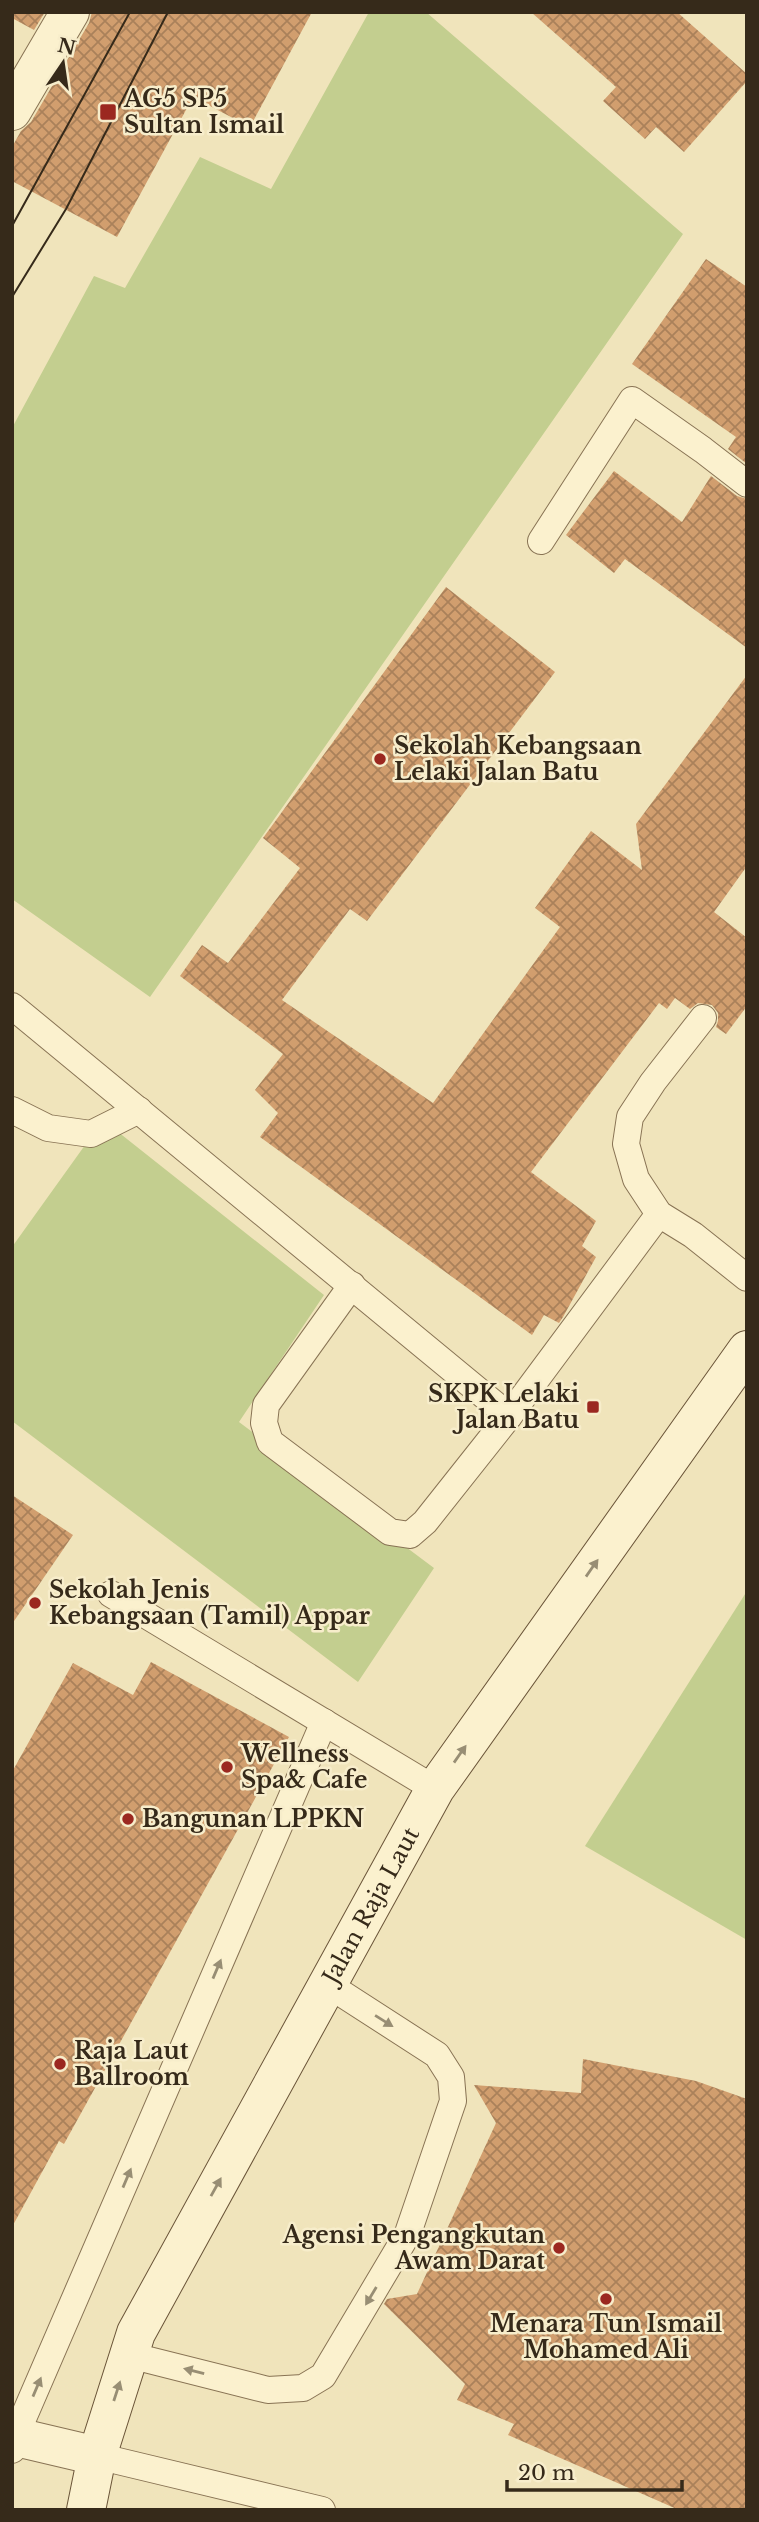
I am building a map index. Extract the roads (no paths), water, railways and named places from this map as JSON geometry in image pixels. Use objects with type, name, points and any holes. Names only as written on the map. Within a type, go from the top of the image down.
[{"type":"main road","points":[[12,111],[70,12]]},
{"type":"main road","name":"Jalan Raja Laut","points":[[86,2510],[97,2456],[136,2333],[435,1789],[747,1350]]},
{"type":"main road","points":[[13,2441],[97,2456]]},
{"type":"lane","points":[[541,541],[632,400],[747,484]]},
{"type":"lane","points":[[12,1006],[509,1416]]},
{"type":"lane","points":[[703,1018],[653,1082],[630,1117],[626,1144],[636,1179],[659,1214],[693,1235],[747,1278]]},
{"type":"lane","points":[[12,1110],[48,1128],[91,1134],[139,1110]]},
{"type":"lane","points":[[352,1285],[266,1405],[264,1423],[270,1442],[390,1532],[410,1535],[425,1522],[509,1416],[659,1214]]},
{"type":"lane","points":[[111,1594],[435,1789]]},
{"type":"lane","points":[[13,2441],[324,1722]]},
{"type":"lane","points":[[129,2355],[268,2390],[303,2388],[323,2376],[408,2233],[453,2101],[451,2077],[437,2055],[327,1984]]},
{"type":"lane","points":[[97,2456],[236,2500],[322,2510]]},
{"type":"tram line","points":[[12,226],[130,12]]},
{"type":"tram line","points":[[12,297],[66,209],[168,12]]},
{"type":"place","name":"AG5 SP5 Sultan Ismail","points":[[108,112]]},
{"type":"place","name":"Sekolah Kebangsaan Lelaki Jalan Batu","points":[[380,759]]},
{"type":"place","name":"SKPK Lelaki Jalan Batu","points":[[593,1407]]},
{"type":"place","name":"Sekolah Jenis Kebangsaan (Tamil) Appar","points":[[35,1603]]},
{"type":"place","name":"Wellness Spa& Cafe","points":[[227,1767]]},
{"type":"place","name":"Bangunan LPPKN","points":[[128,1819]]},
{"type":"place","name":"Raja Laut Ballroom","points":[[60,2064]]},
{"type":"place","name":"Agensi Pengangkutan Awam Darat","points":[[559,2248]]},
{"type":"place","name":"Menara Tun Ismail Mohamed Ali","points":[[606,2299]]}]
